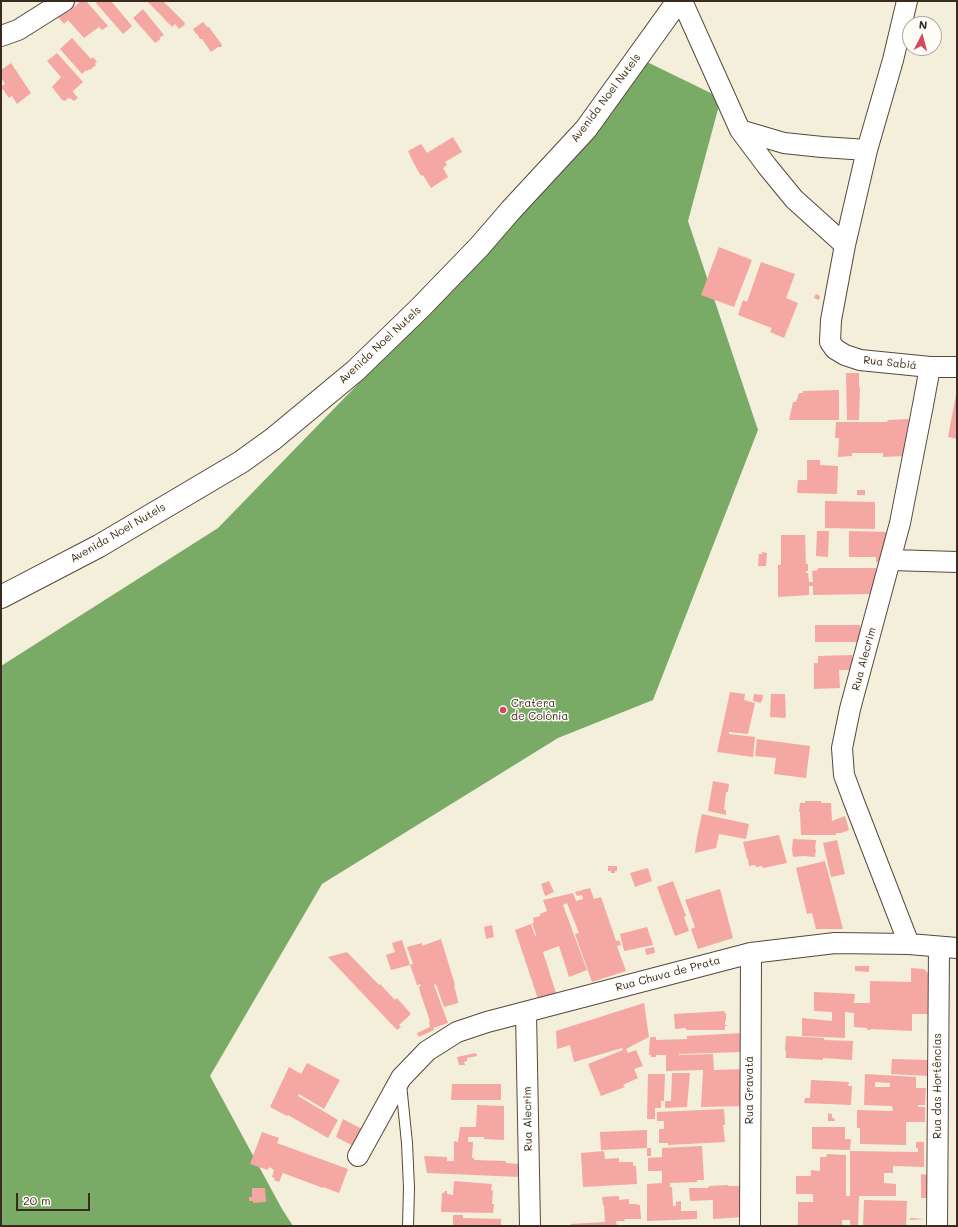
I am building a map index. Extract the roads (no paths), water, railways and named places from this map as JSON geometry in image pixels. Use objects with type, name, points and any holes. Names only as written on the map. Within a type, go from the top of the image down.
[{"type":"street","points":[[1,36],[18,30],[64,1]]},
{"type":"street","name":"Avenida Noel Nutels","points":[[1,597],[98,546],[241,462],[273,439],[354,370],[420,308],[479,247],[511,210],[586,130],[678,1]]},
{"type":"street","points":[[682,1],[740,130],[794,199],[845,244],[867,150],[893,60],[907,1]]},
{"type":"street","points":[[740,130],[784,143],[867,150]]},
{"type":"street","name":"Rua Sabiá","points":[[845,244],[832,320],[830,342],[835,349],[845,355],[860,360],[930,367],[957,367]]},
{"type":"street","name":"Rua Alecrim","points":[[910,944],[844,775],[842,748],[850,710],[891,560],[908,488],[930,367]]},
{"type":"street","points":[[891,560],[957,562]]},
{"type":"street","name":"Rua Chuva de Prata","points":[[358,1156],[401,1078],[426,1051],[457,1032],[487,1022],[750,953],[835,943],[910,944],[948,947]]},
{"type":"street","name":"Rua das Hortências","points":[[937,1226],[948,947]]},
{"type":"street","name":"Rua Gravatá","points":[[750,953],[750,1226]]},
{"type":"street","name":"Rua Alecrim","points":[[526,1012],[530,1226]]},
{"type":"lane","points":[[401,1078],[407,1143],[409,1188],[408,1226]]},
{"type":"place","name":"Cratera de Colônia","points":[[503,710]]}]
